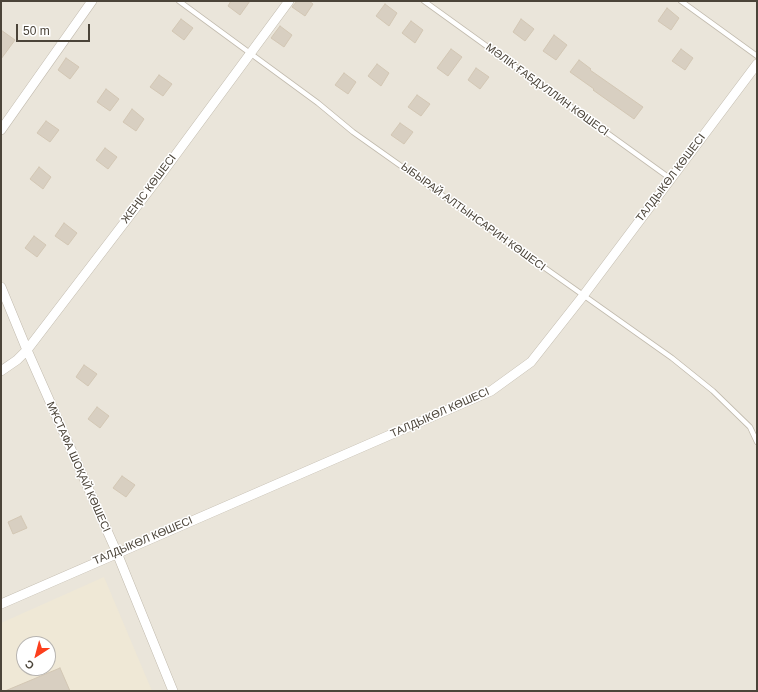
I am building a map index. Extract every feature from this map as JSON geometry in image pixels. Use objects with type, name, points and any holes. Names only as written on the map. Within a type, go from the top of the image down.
[{"type":"street","points":[[1,130],[92,1]]},
{"type":"street","name":"ЖЕҢІС КӨШЕСІ","points":[[1,371],[17,360],[27,350],[160,176],[289,1]]},
{"type":"street","name":"ТАЛДЫКӨЛ КӨШЕСІ","points":[[1,604],[491,391],[531,362],[583,296],[757,64]]},
{"type":"street","name":"МҰСТАФА ШОҚАЙ КӨШЕСІ","points":[[1,287],[27,350],[117,553],[173,691]]},
{"type":"lane","name":"ЫБЫРАЙ АЛТЫНСАРИН КӨШЕСІ","points":[[179,1],[318,103],[353,132],[672,358],[713,391],[750,427],[757,441]]},
{"type":"lane","name":"МӘЛІК ҒАБДУЛЛИН КӨШЕСІ","points":[[424,1],[671,179]]},
{"type":"lane","points":[[681,1],[757,56]]},
{"type":"shaded area","points":[[1,1],[757,1],[757,691],[1,691]]},
{"type":"shaded area","points":[[104,577],[152,691],[1,691],[1,623]]},
{"type":"building","points":[[231,1],[250,1],[240,15],[228,6]]},
{"type":"building","points":[[297,1],[309,1],[313,4],[305,16],[292,7]]},
{"type":"building","points":[[385,4],[397,13],[389,26],[376,16]]},
{"type":"building","points":[[667,8],[679,18],[671,30],[658,21]]},
{"type":"building","points":[[181,19],[193,28],[184,40],[172,31]]},
{"type":"building","points":[[521,19],[534,29],[525,41],[513,32]]},
{"type":"building","points":[[411,21],[423,30],[415,43],[402,33]]},
{"type":"building","points":[[280,26],[292,35],[284,47],[271,38]]},
{"type":"building","points":[[1,30],[15,40],[1,59]]},
{"type":"building","points":[[554,35],[567,45],[556,60],[543,51]]},
{"type":"building","points":[[451,49],[462,57],[448,76],[437,68]]},
{"type":"building","points":[[681,49],[693,58],[685,70],[672,61]]},
{"type":"building","points":[[66,58],[79,67],[70,79],[58,70]]},
{"type":"building","points":[[579,60],[591,69],[590,70],[643,107],[634,119],[570,72]]},
{"type":"building","points":[[377,64],[389,73],[381,86],[368,76]]},
{"type":"building","points":[[476,68],[489,77],[480,89],[468,80]]},
{"type":"building","points":[[344,73],[356,82],[348,94],[335,85]]},
{"type":"building","points":[[159,75],[172,84],[163,96],[150,87]]},
{"type":"building","points":[[106,89],[119,99],[110,111],[97,102]]},
{"type":"building","points":[[417,95],[430,104],[421,116],[408,107]]},
{"type":"building","points":[[132,109],[144,119],[136,131],[123,122]]},
{"type":"building","points":[[46,121],[59,130],[50,142],[37,133]]},
{"type":"building","points":[[400,123],[413,132],[404,144],[391,135]]},
{"type":"building","points":[[105,148],[117,157],[108,169],[96,160]]},
{"type":"building","points":[[39,167],[51,177],[43,189],[30,179]]},
{"type":"building","points":[[64,223],[77,233],[68,245],[55,236]]},
{"type":"building","points":[[34,236],[46,245],[37,257],[25,248]]},
{"type":"building","points":[[84,365],[97,374],[88,386],[76,377]]},
{"type":"building","points":[[97,407],[109,416],[100,428],[88,419]]},
{"type":"building","points":[[122,476],[135,485],[126,497],[113,488]]},
{"type":"building","points":[[21,516],[27,528],[13,534],[8,522]]},
{"type":"building","points":[[60,668],[70,691],[5,691],[41,676],[56,676],[56,670]]}]
